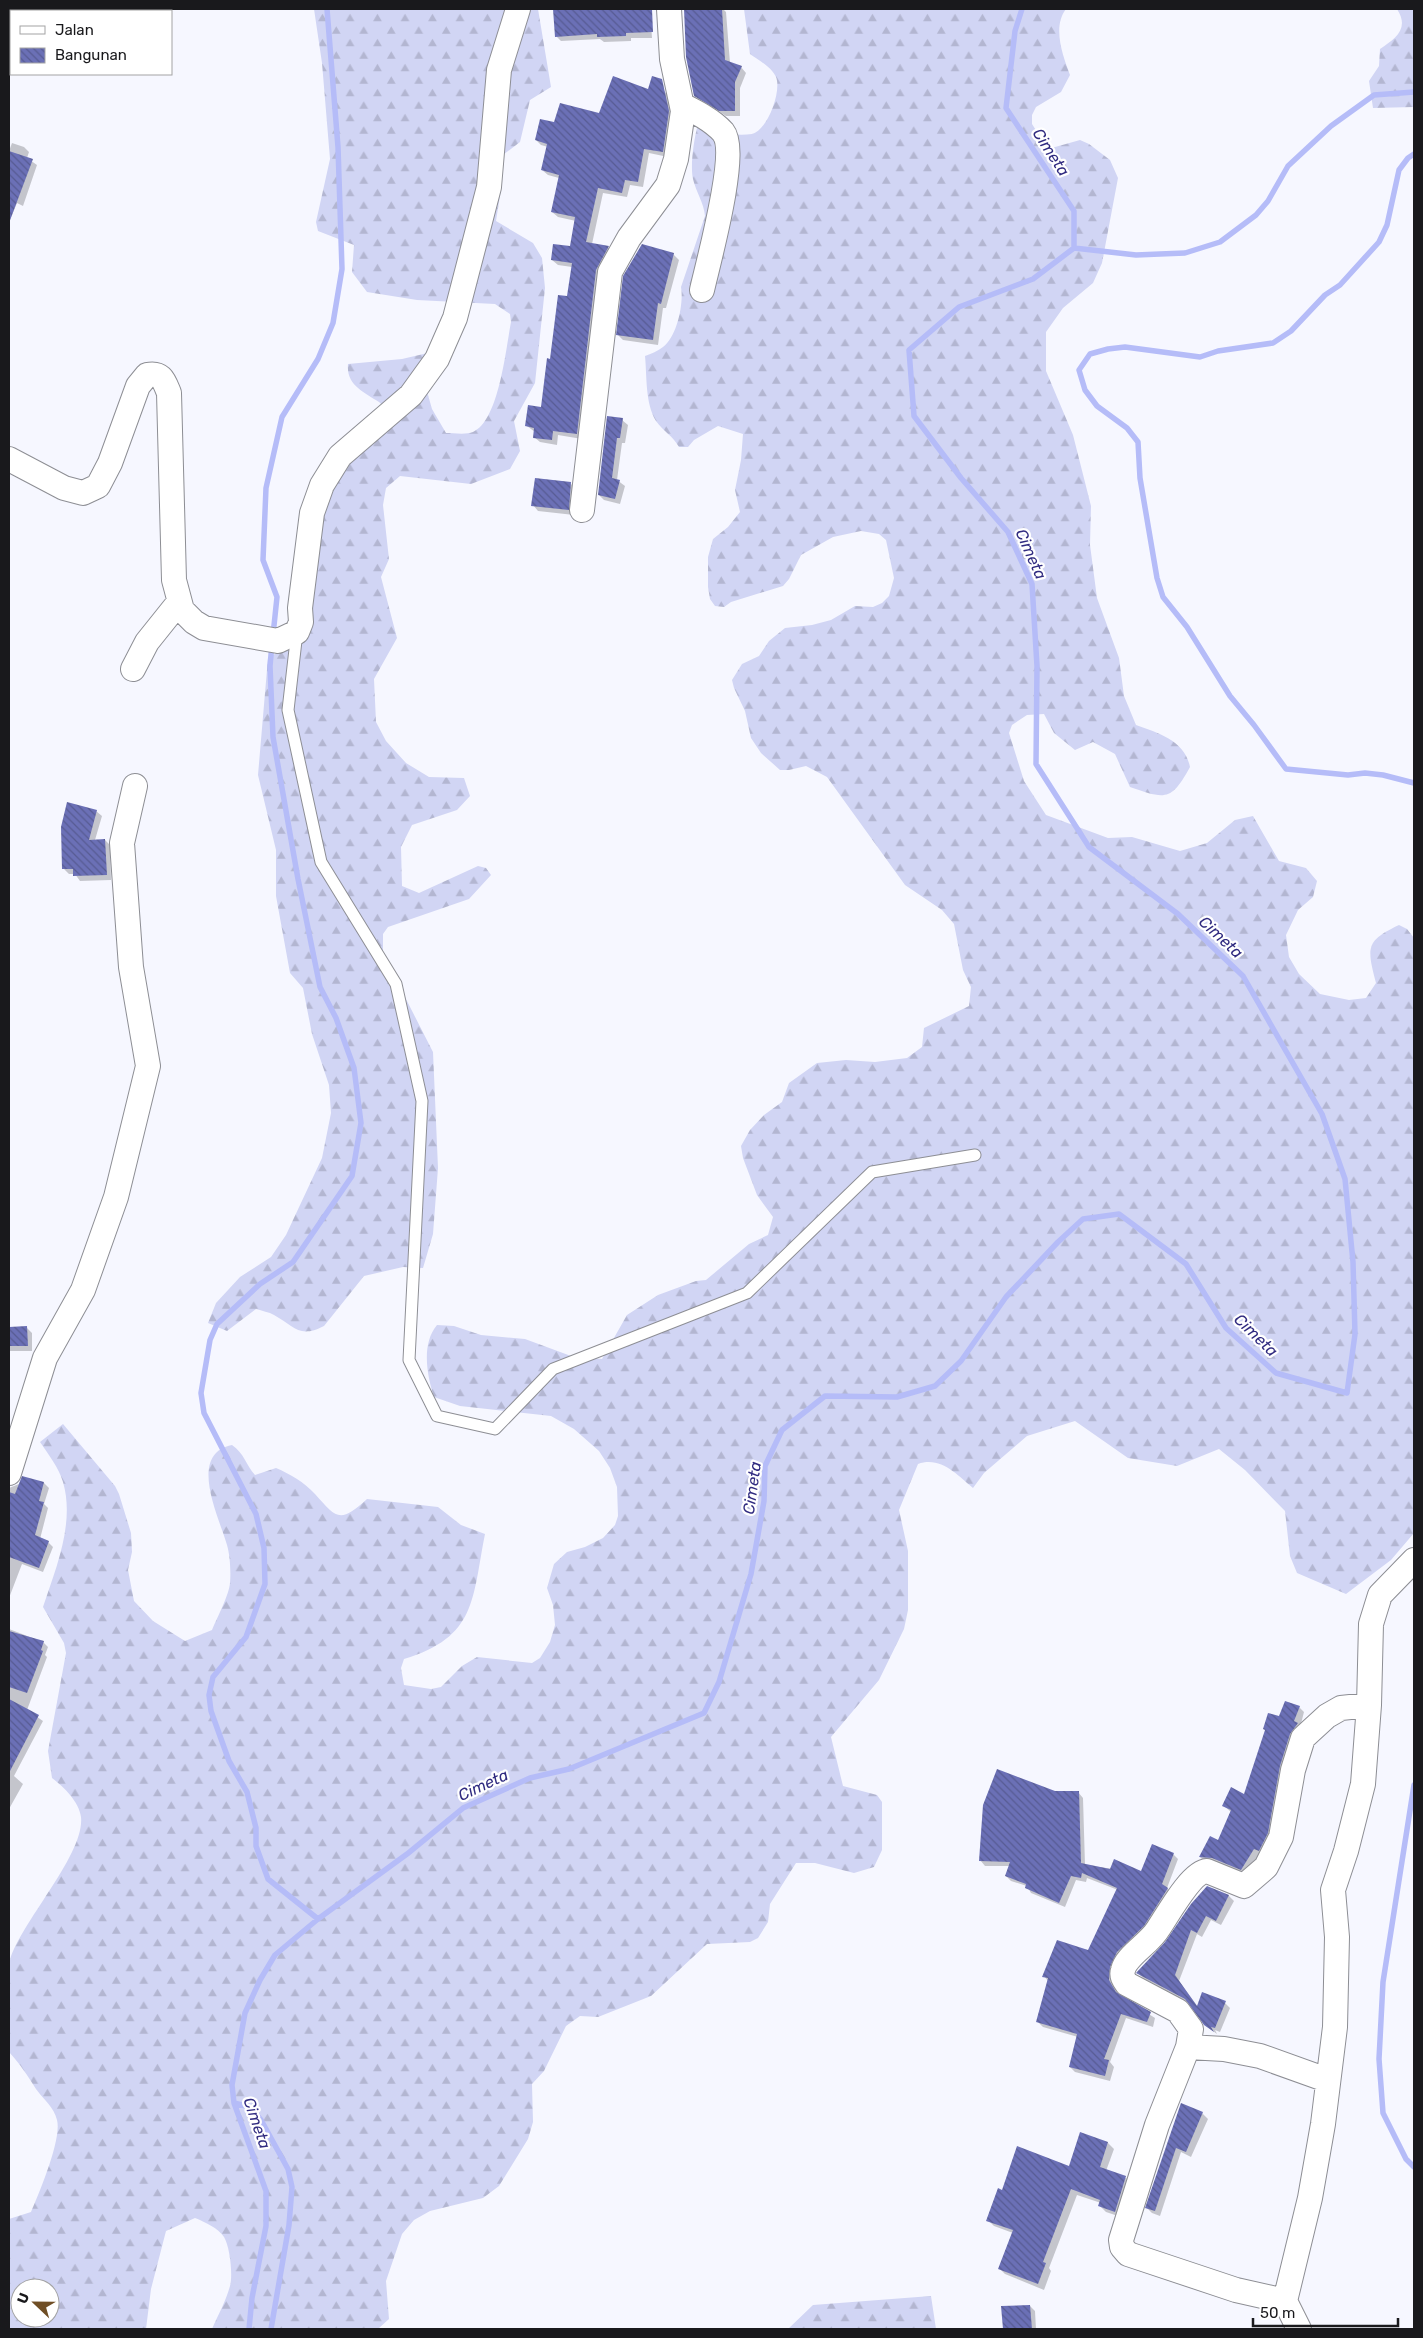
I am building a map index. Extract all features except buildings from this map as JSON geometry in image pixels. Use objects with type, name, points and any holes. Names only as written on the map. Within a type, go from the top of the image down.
[{"type":"street","points":[[9,459],[64,488],[83,493],[98,486],[110,463],[138,386],[147,375],[155,373],[161,376],[169,393],[174,580],[179,602],[187,617],[204,628],[278,642],[297,632],[300,622],[300,608],[312,513],[322,485],[340,456],[411,396],[436,359],[455,318],[489,187],[499,70],[518,9]]},
{"type":"street","points":[[582,510],[610,272],[628,238],[668,185],[676,159],[683,111],[672,58],[669,9]]},
{"type":"street","points":[[682,105],[704,117],[724,133],[728,148],[725,183],[702,290]]},
{"type":"street","points":[[133,669],[147,642],[179,602]]},
{"type":"street","points":[[9,1474],[45,1358],[83,1290],[116,1197],[148,1066],[131,967],[122,844],[135,786]]},
{"type":"street","points":[[1299,2329],[1285,2302],[1310,2198],[1323,2124],[1335,2027],[1337,1938],[1333,1890],[1346,1851],[1363,1784],[1373,1612],[1380,1594],[1414,1560]]},
{"type":"street","points":[[1285,2302],[1236,2290],[1136,2257],[1128,2254],[1122,2247],[1121,2240],[1144,2162],[1188,2046],[1191,2029],[1185,2018],[1178,2012],[1128,1984],[1123,1978],[1122,1971],[1126,1963],[1152,1939],[1190,1883],[1200,1872],[1207,1872],[1244,1886],[1266,1867],[1281,1837],[1293,1770],[1303,1738],[1326,1716],[1341,1708],[1369,1705]]},
{"type":"street","points":[[1188,2046],[1224,2049],[1260,2056],[1327,2080]]},
{"type":"lane","points":[[297,632],[288,710],[321,862],[396,984],[422,1101],[409,1360],[437,1416],[495,1428],[554,1369],[747,1293],[872,1172],[975,1155]]},
{"type":"green space","points":[[314,9],[538,9],[551,87],[530,100],[520,142],[499,158],[502,183],[496,221],[533,243],[542,258],[545,288],[535,383],[514,421],[520,451],[510,469],[471,484],[400,476],[386,488],[383,505],[389,559],[381,577],[397,638],[374,679],[376,722],[386,741],[406,763],[429,777],[464,778],[470,796],[457,810],[412,825],[401,847],[402,886],[419,893],[478,866],[486,868],[491,875],[469,899],[388,927],[383,934],[383,954],[433,1052],[438,1168],[433,1234],[423,1268],[403,1267],[364,1276],[324,1326],[315,1330],[297,1330],[272,1314],[256,1309],[227,1331],[208,1323],[216,1303],[240,1277],[271,1257],[286,1235],[322,1158],[331,1113],[329,1085],[312,1034],[303,988],[290,973],[276,896],[276,850],[258,775],[268,658],[292,644],[297,628],[293,560],[346,465],[392,418],[381,404],[353,383],[348,371],[348,364],[402,359],[432,352],[426,388],[432,409],[446,433],[470,433],[482,425],[495,399],[504,365],[511,322],[510,314],[495,304],[417,300],[367,292],[352,272],[354,245],[318,231],[316,222],[330,159],[322,63]]},
{"type":"green space","points":[[744,9],[1066,9],[1062,16],[1059,33],[1062,51],[1070,75],[1061,92],[1036,107],[1032,115],[1032,124],[1048,149],[1080,140],[1089,144],[1110,160],[1118,178],[1102,263],[1093,283],[1063,308],[1046,332],[1046,371],[1073,435],[1091,506],[1090,545],[1097,598],[1119,658],[1124,696],[1136,725],[1162,735],[1177,744],[1187,758],[1190,767],[1178,787],[1172,792],[1166,795],[1151,794],[1130,787],[1115,754],[1093,742],[1075,750],[1054,733],[1044,714],[1027,715],[1012,725],[1009,733],[1024,781],[1046,815],[1108,838],[1132,837],[1180,851],[1207,843],[1235,820],[1253,816],[1279,861],[1306,868],[1317,881],[1313,897],[1298,910],[1286,935],[1289,957],[1299,974],[1320,994],[1349,1000],[1366,998],[1376,983],[1370,953],[1374,941],[1399,925],[1407,929],[1414,938],[1414,1533],[1391,1560],[1346,1594],[1297,1573],[1290,1556],[1285,1511],[1245,1470],[1219,1449],[1177,1466],[1128,1458],[1075,1421],[1027,1436],[984,1473],[973,1488],[948,1468],[934,1463],[918,1464],[899,1510],[908,1551],[908,1610],[904,1629],[879,1680],[831,1737],[843,1786],[877,1795],[882,1802],[882,1850],[874,1867],[854,1873],[815,1863],[796,1863],[770,1904],[768,1922],[758,1938],[750,1942],[707,1944],[651,1996],[598,2017],[580,2016],[566,2026],[544,2071],[532,2084],[533,2122],[528,2139],[499,2186],[483,2198],[430,2211],[414,2220],[402,2234],[386,2281],[389,2319],[379,2328],[212,2329],[230,2286],[229,2254],[224,2237],[211,2226],[195,2218],[166,2231],[151,2289],[146,2329],[9,2329],[9,2219],[31,2212],[49,2166],[58,2129],[56,2115],[51,2107],[9,2052],[9,1966],[16,1944],[73,1850],[80,1832],[81,1817],[80,1811],[70,1795],[52,1778],[48,1751],[66,1653],[64,1643],[43,1607],[58,1561],[67,1513],[63,1482],[53,1461],[40,1442],[63,1424],[115,1486],[131,1533],[132,1552],[128,1570],[134,1601],[153,1621],[185,1641],[212,1630],[229,1588],[229,1554],[213,1503],[209,1473],[211,1460],[219,1451],[232,1445],[255,1475],[276,1468],[281,1470],[306,1486],[333,1513],[338,1515],[350,1512],[367,1499],[438,1507],[461,1525],[485,1534],[473,1596],[467,1613],[458,1627],[446,1639],[428,1650],[404,1659],[401,1668],[404,1685],[431,1689],[441,1687],[462,1666],[477,1657],[532,1663],[540,1658],[550,1642],[555,1625],[553,1605],[547,1588],[554,1564],[567,1552],[585,1547],[603,1538],[615,1525],[618,1516],[617,1487],[610,1468],[599,1451],[574,1429],[551,1416],[460,1406],[434,1397],[429,1380],[427,1351],[432,1333],[437,1325],[454,1326],[481,1335],[525,1339],[571,1356],[602,1359],[627,1315],[658,1295],[696,1281],[706,1280],[749,1244],[768,1235],[773,1217],[757,1195],[743,1158],[741,1146],[750,1130],[764,1115],[782,1102],[789,1083],[817,1063],[846,1060],[875,1062],[907,1058],[922,1047],[924,1028],[969,1006],[971,987],[963,970],[954,924],[942,910],[905,885],[827,777],[806,766],[780,770],[761,753],[751,738],[745,711],[732,680],[742,664],[759,656],[769,641],[785,628],[812,625],[831,620],[855,606],[873,607],[882,603],[889,596],[894,578],[886,540],[879,534],[861,531],[833,537],[801,555],[789,579],[783,586],[731,602],[724,607],[715,606],[710,599],[708,587],[708,557],[713,539],[728,527],[740,512],[735,490],[741,460],[743,434],[718,426],[694,440],[688,447],[679,447],[656,421],[650,406],[645,356],[663,347],[676,328],[682,294],[681,287],[705,216],[692,174],[697,128],[745,135],[758,131],[772,110],[777,91],[776,77],[768,67],[750,54]]},
{"type":"green space","points":[[1397,9],[1414,9],[1414,107],[1373,108],[1369,81],[1379,66],[1380,49],[1399,33],[1401,28],[1401,16]]},
{"type":"green space","points":[[931,2296],[936,2329],[788,2329],[813,2305]]},
{"type":"waterway","points":[[273,635],[277,597],[263,560],[266,488],[282,417],[318,359],[333,323],[342,269],[338,147],[327,9]]},
{"type":"waterway","name":"Cimeta","points":[[249,2329],[252,2298],[266,2226],[266,2191],[234,2103],[232,2085],[245,2013],[260,1980],[275,1955],[318,1919],[407,1854],[463,1808],[530,1778],[569,1769],[704,1713],[719,1682],[751,1574],[764,1501],[765,1466],[782,1430],[825,1396],[897,1397],[935,1386],[961,1361],[1006,1297],[1058,1242],[1083,1219],[1119,1214],[1186,1264],[1226,1328],[1276,1373],[1347,1393],[1355,1334],[1353,1262],[1345,1179],[1322,1114],[1243,976],[1178,914],[1089,847],[1036,764],[1037,666],[1032,584],[1008,532],[961,478],[914,416],[909,350],[959,307],[1033,279],[1074,248],[1074,211],[1006,108],[1015,31],[1022,9]]},
{"type":"waterway","points":[[1074,248],[1136,255],[1185,253],[1220,242],[1256,215],[1268,201],[1288,166],[1331,126],[1374,95],[1414,92]]},
{"type":"waterway","points":[[1414,154],[1408,158],[1399,170],[1387,225],[1379,242],[1340,285],[1325,295],[1291,331],[1273,343],[1218,351],[1200,357],[1125,347],[1108,349],[1090,354],[1079,370],[1085,390],[1097,406],[1127,428],[1138,442],[1140,478],[1157,578],[1163,597],[1187,627],[1230,696],[1286,769],[1348,775],[1365,773],[1383,775],[1414,783]]},
{"type":"waterway","points":[[272,644],[270,666],[273,737],[298,879],[320,987],[336,1018],[354,1068],[361,1123],[352,1176],[293,1262],[260,1284],[217,1324],[210,1340],[201,1393],[204,1413],[256,1514],[264,1548],[265,1584],[246,1637],[213,1677],[209,1695],[211,1711],[229,1761],[247,1792],[256,1828],[256,1846],[268,1879],[318,1919]]},
{"type":"waterway","points":[[1414,1785],[1383,1982],[1379,2059],[1383,2113],[1406,2159],[1414,2167]]},
{"type":"waterway","points":[[234,2103],[250,2107],[261,2120],[288,2169],[292,2187],[289,2225],[271,2329]]}]
